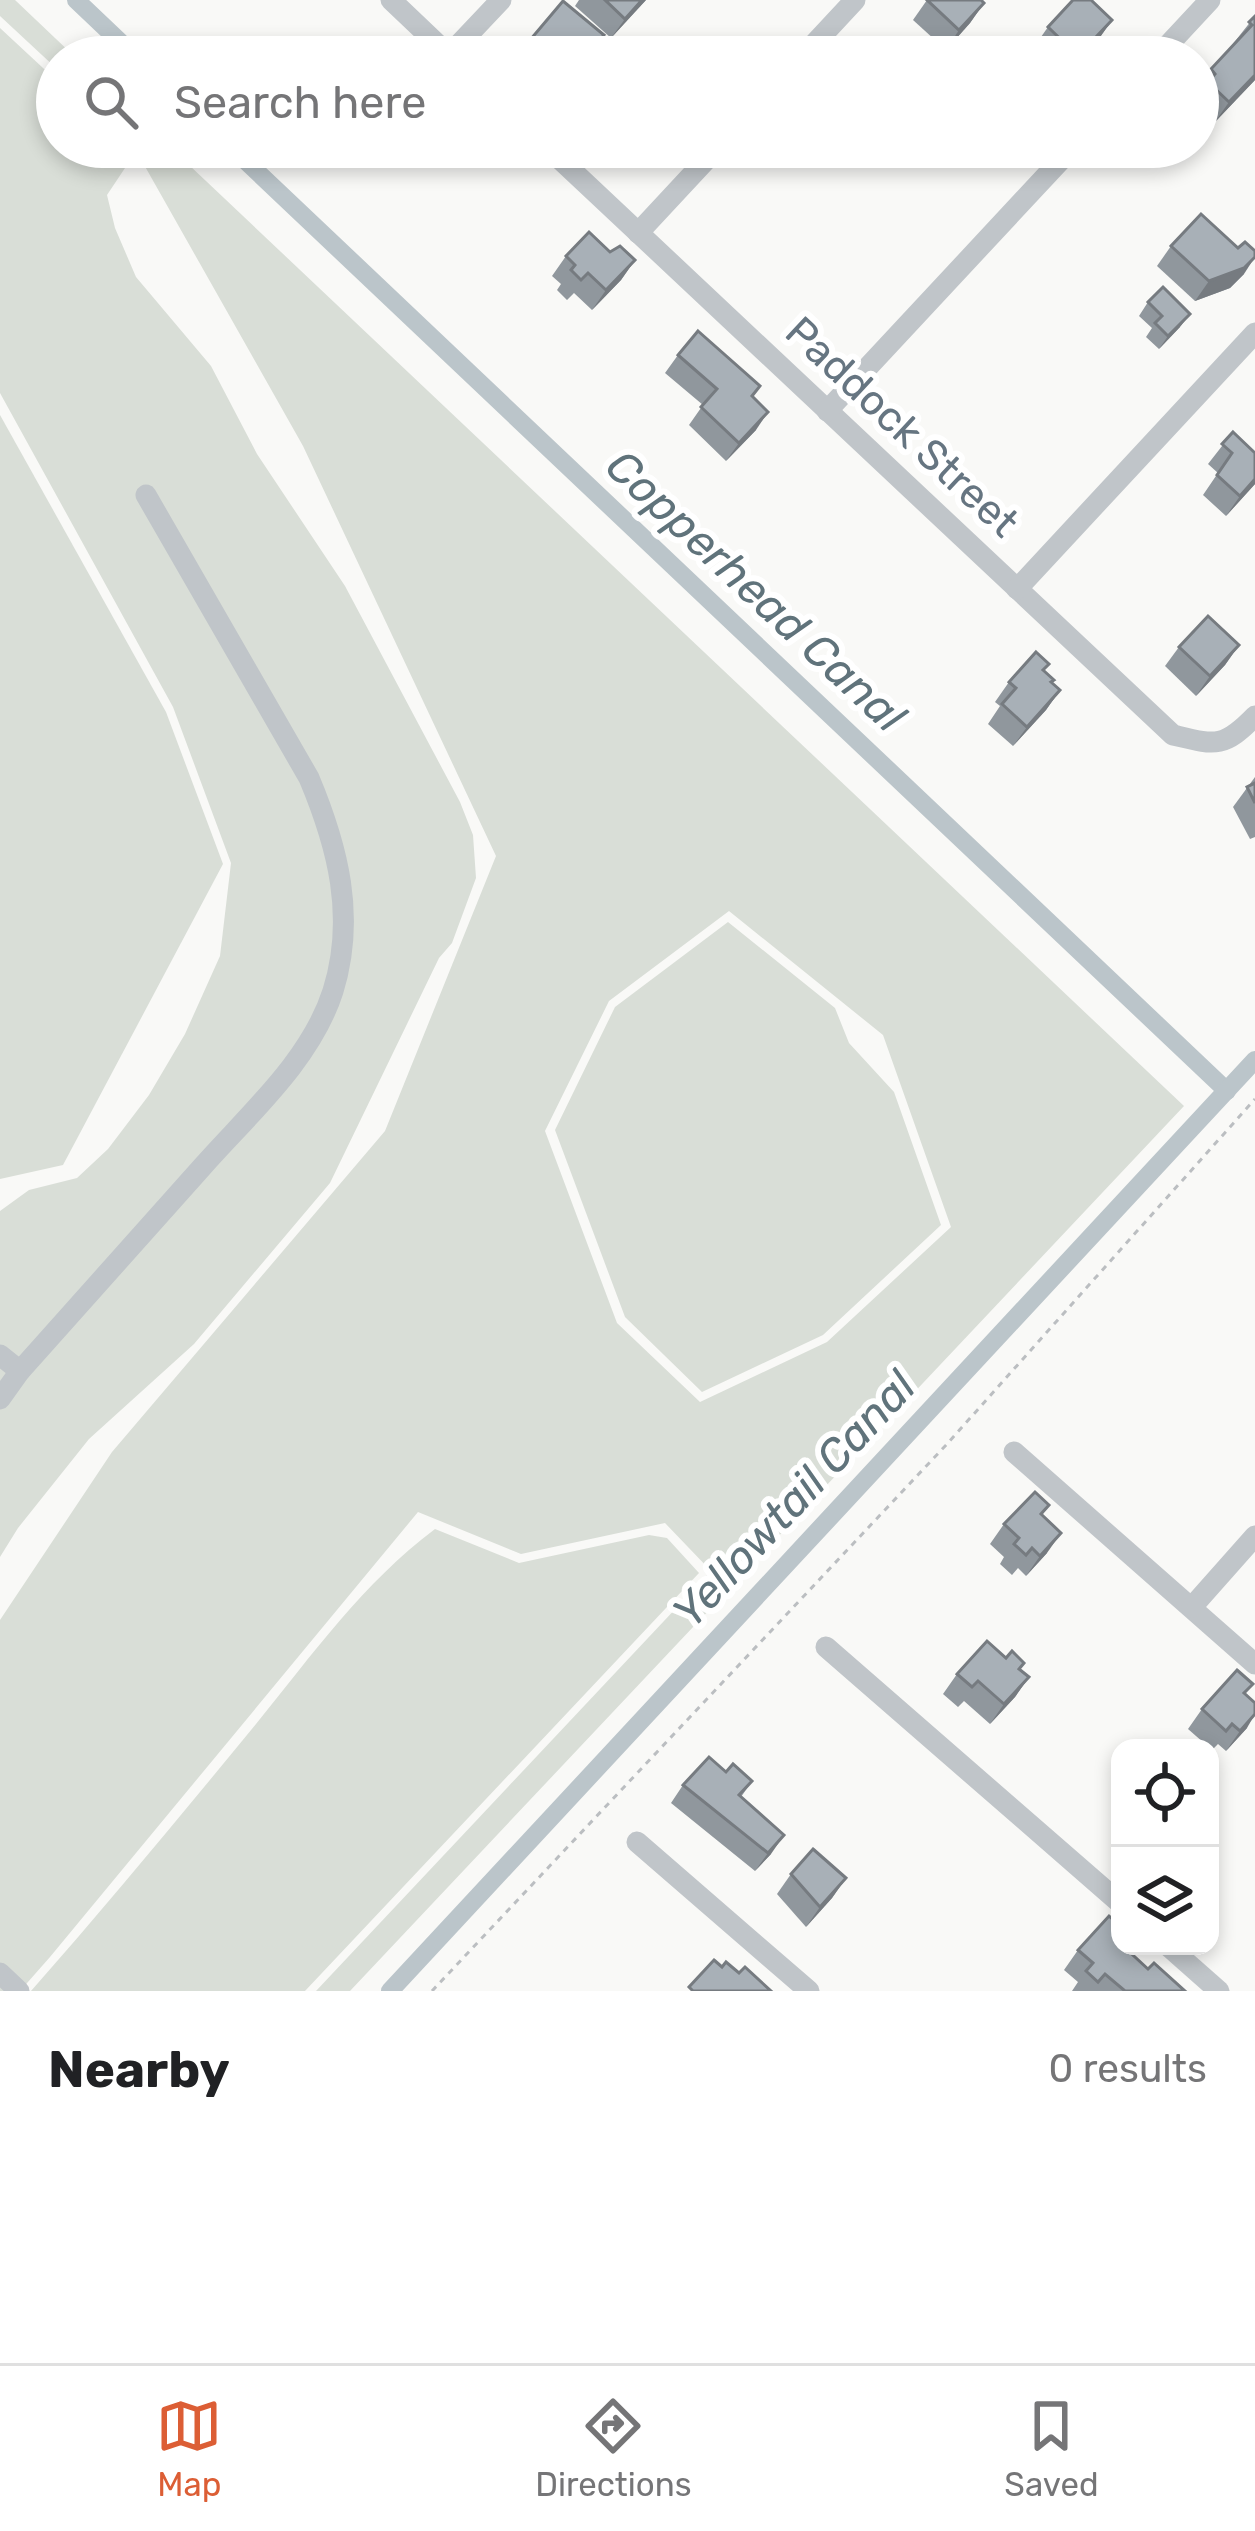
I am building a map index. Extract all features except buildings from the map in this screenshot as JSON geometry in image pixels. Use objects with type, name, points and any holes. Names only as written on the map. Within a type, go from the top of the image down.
[{"type":"street","points":[[391,0],[429,36]]},
{"type":"street","points":[[468,36],[501,0]]},
{"type":"street","points":[[822,36],[855,0]]},
{"type":"street","points":[[1177,36],[1210,0]]},
{"type":"street","name":"Paddock Street","points":[[569,168],[1173,735],[1214,745],[1233,736],[1255,716]]},
{"type":"street","points":[[638,233],[698,168]]},
{"type":"street","points":[[827,411],[1053,168]]},
{"type":"street","points":[[1017,589],[1255,333]]},
{"type":"street","points":[[0,1400],[20,1371],[296,1061],[332,993],[341,953],[341,871],[316,795],[146,495]]},
{"type":"street","points":[[0,1355],[20,1371]]},
{"type":"street","points":[[1014,1452],[1255,1664]]},
{"type":"street","points":[[1192,1607],[1255,1536]]},
{"type":"street","points":[[826,1647],[1111,1896]]},
{"type":"street","points":[[638,1842],[808,1991]]},
{"type":"street","points":[[1178,1955],[1220,1991]]},
{"type":"street","points":[[0,1973],[19,1991]]},
{"type":"path","points":[[432,1991],[947,1444],[1255,1099]]},
{"type":"shaded area","points":[[0,0],[15,0],[53,36],[36,36],[36,49],[0,16]]},
{"type":"shaded area","points":[[0,28],[36,61],[36,168],[125,168],[107,195],[136,277],[211,366],[257,454],[345,586],[460,802],[473,835],[476,878],[452,943],[439,958],[330,1183],[194,1344],[89,1439],[0,1557],[0,1211],[29,1190],[77,1178],[108,1149],[149,1095],[185,1034],[220,956],[231,863],[173,707],[0,393]]},
{"type":"shaded area","points":[[146,168],[192,168],[1184,1106],[350,1991],[316,1991],[711,1571],[665,1523],[521,1554],[418,1512],[50,1957],[20,1991],[0,1991],[0,1620],[112,1452],[385,1131],[496,856],[303,446]],"holes":[[[729,911],[883,1035],[951,1227],[827,1342],[700,1402],[617,1323],[545,1131],[609,1001]]]},
{"type":"shaded area","points":[[0,415],[166,712],[223,864],[63,1165],[0,1179]]},
{"type":"shaded area","points":[[728,922],[835,1008],[849,1043],[894,1092],[941,1225],[823,1335],[702,1392],[625,1317],[555,1130],[615,1007]]},
{"type":"shaded area","points":[[435,1529],[519,1563],[649,1535],[667,1538],[699,1573],[305,1991],[31,1991],[340,1620]]},
{"type":"waterway","name":"Copperhead Canal","points":[[76,0],[114,36]]},
{"type":"waterway","name":"Copperhead Canal","points":[[253,168],[1227,1091]]},
{"type":"waterway","name":"Yellowtail Canal","points":[[390,1991],[1255,1060]]}]
